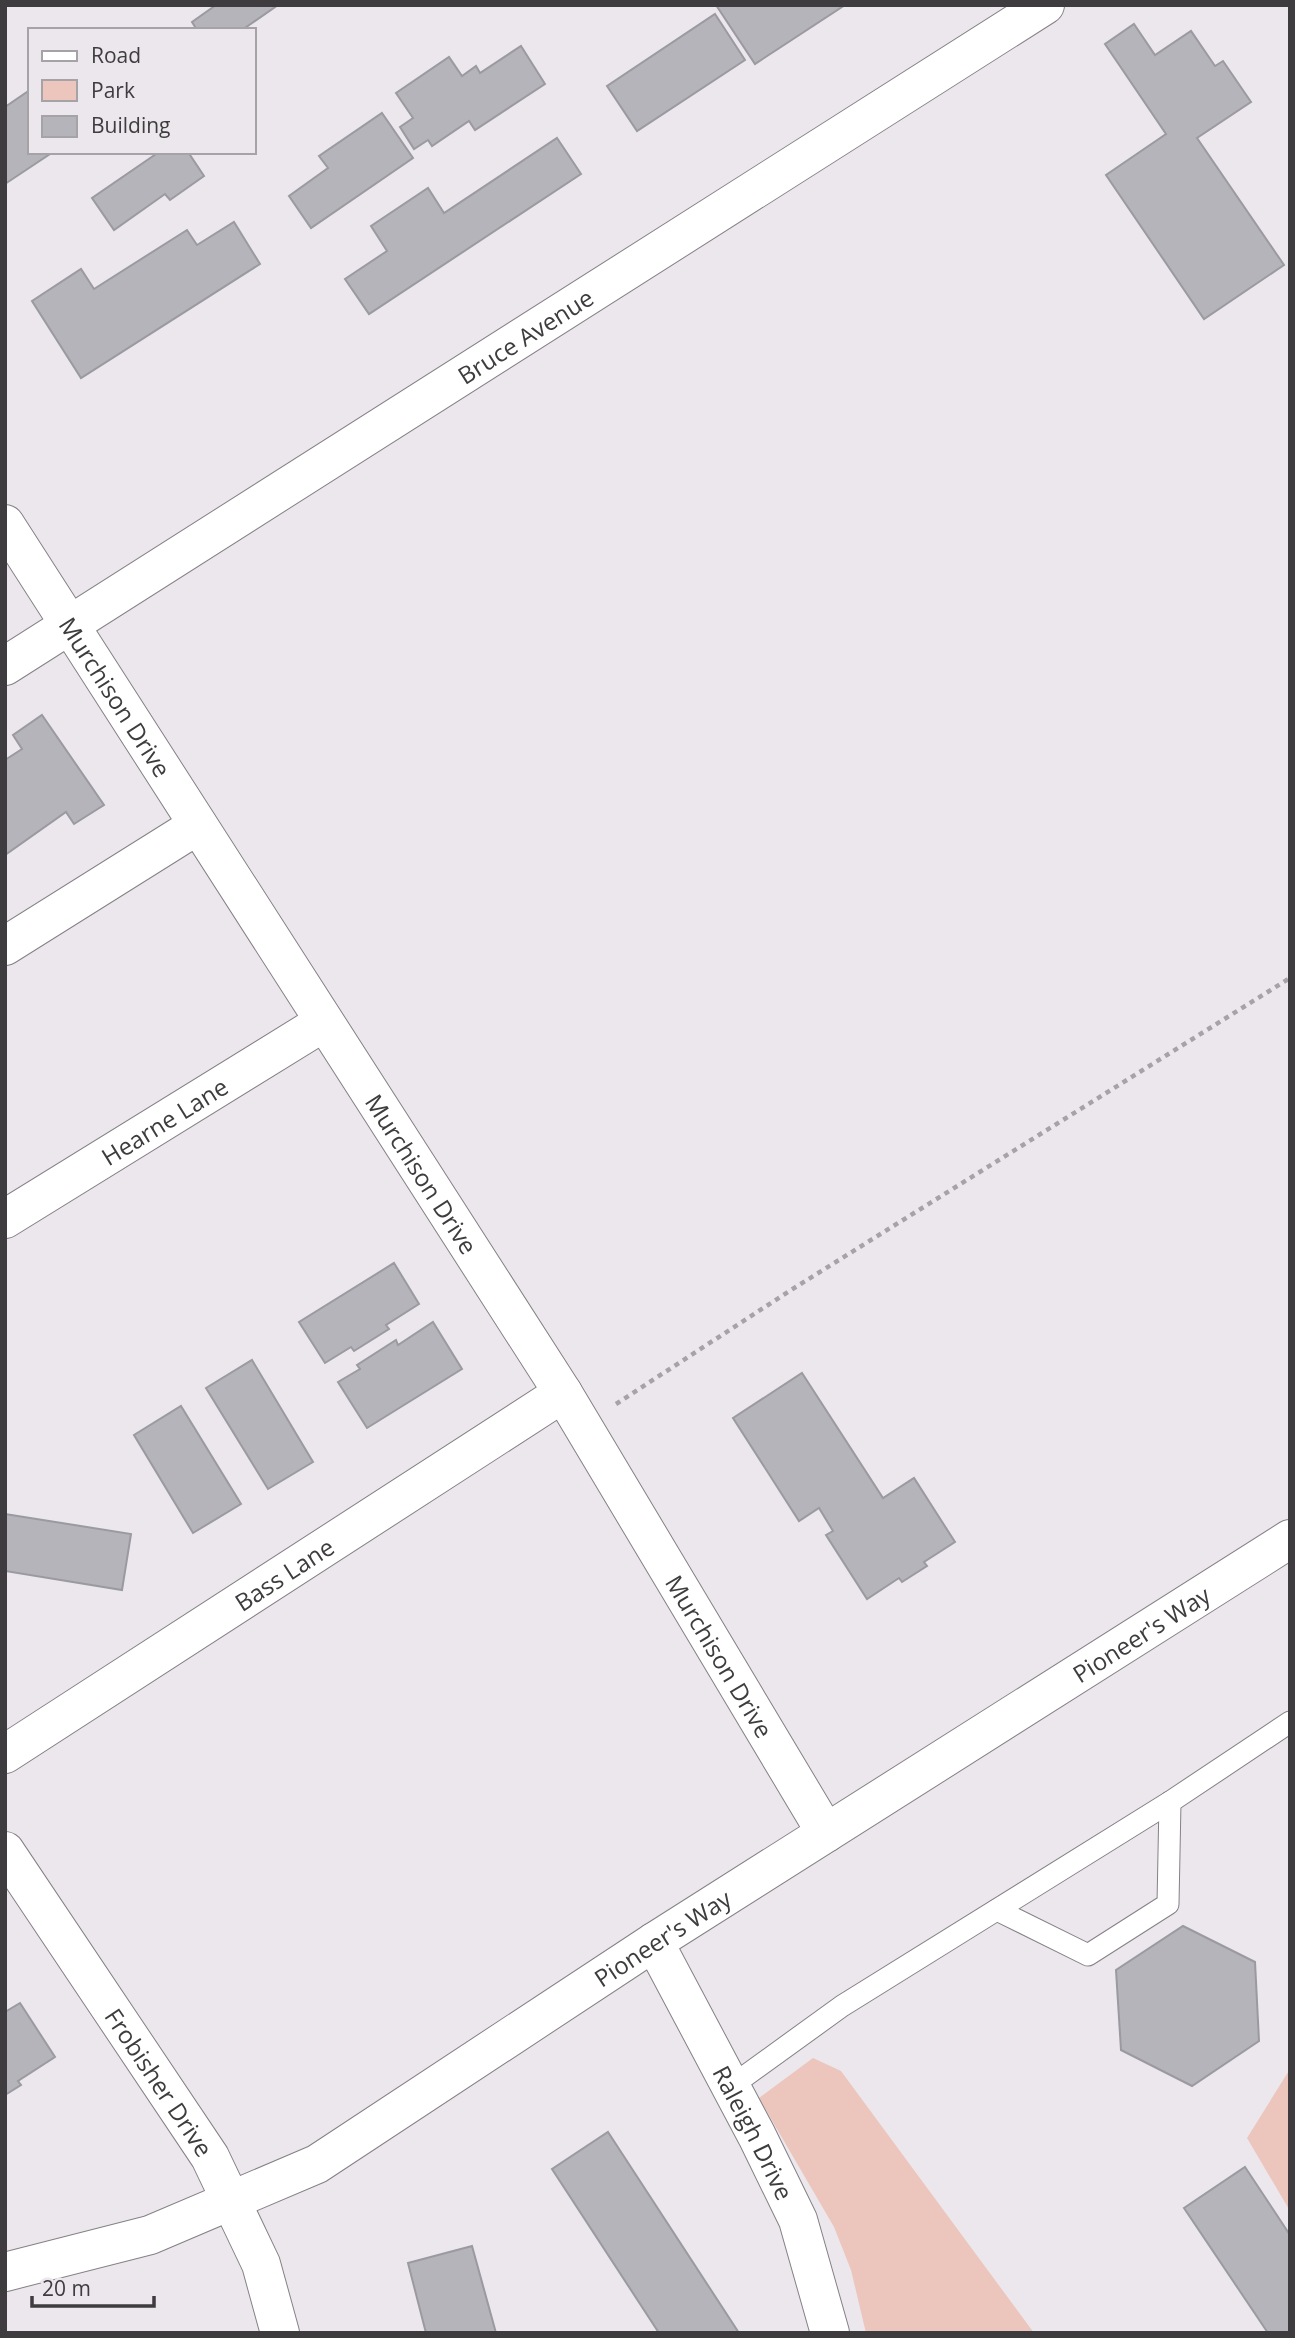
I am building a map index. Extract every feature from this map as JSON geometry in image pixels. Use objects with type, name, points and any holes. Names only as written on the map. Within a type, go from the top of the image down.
[{"type":"street","name":"Bruce Avenue","points":[[5,666],[1045,5]]},
{"type":"street","name":"Murchison Drive","points":[[5,524],[563,1392],[825,1833]]},
{"type":"street","points":[[5,946],[198,825]]},
{"type":"street","name":"Hearne Lane","points":[[5,1219],[324,1022]]},
{"type":"street","name":"Bass Lane","points":[[5,1754],[563,1392]]},
{"type":"street","name":"Pioneer's Way","points":[[5,2272],[150,2235],[317,2164],[654,1942],[1290,1539]]},
{"type":"street","name":"Frobisher Drive","points":[[5,1851],[209,2157],[261,2264],[280,2333]]},
{"type":"street","name":"Raleigh Drive","points":[[654,1942],[799,2220],[830,2333]]},
{"type":"lane","points":[[730,2087],[842,2006],[1170,1802],[1290,1722]]},
{"type":"lane","points":[[997,1910],[1088,1955],[1168,1904],[1170,1802]]},
{"type":"path","points":[[582,1426],[791,1290],[1290,978]]},
{"type":"green space","points":[[813,2058],[841,2071],[1034,2333],[866,2333],[851,2270],[834,2227],[759,2098]]},
{"type":"green space","points":[[1290,2069],[1290,2211],[1247,2138]]},
{"type":"building","points":[[216,5],[278,5],[245,28],[196,28],[192,22]]},
{"type":"building","points":[[716,5],[845,5],[755,64]]},
{"type":"building","points":[[715,14],[745,60],[637,131],[607,86]]},
{"type":"building","points":[[1134,24],[1155,55],[1191,31],[1215,66],[1223,61],[1251,102],[1197,138],[1284,265],[1204,319],[1106,175],[1166,134],[1105,44]]},
{"type":"building","points":[[521,46],[545,84],[475,130],[469,121],[432,146],[428,140],[414,149],[400,127],[413,118],[396,93],[449,57],[462,76],[476,66],[480,73]]},
{"type":"building","points":[[28,91],[28,154],[50,154],[5,184],[5,107]]},
{"type":"building","points":[[382,113],[413,158],[311,228],[289,196],[328,168],[319,156]]},
{"type":"building","points":[[557,138],[581,174],[369,314],[345,279],[387,251],[371,226],[428,188],[444,213]]},
{"type":"building","points":[[156,154],[189,154],[204,176],[170,200],[165,194],[114,230],[92,198]]},
{"type":"building","points":[[234,222],[260,264],[81,378],[32,301],[81,269],[94,289],[187,230],[197,245]]},
{"type":"building","points":[[42,715],[104,805],[74,824],[66,812],[5,855],[5,760],[22,749],[13,735]]},
{"type":"building","points":[[394,1263],[419,1304],[386,1325],[389,1329],[354,1351],[351,1347],[325,1363],[299,1322]]},
{"type":"building","points":[[433,1322],[462,1369],[367,1428],[338,1382],[360,1369],[357,1365],[396,1340],[398,1345]]},
{"type":"building","points":[[252,1360],[313,1462],[268,1489],[206,1388]]},
{"type":"building","points":[[802,1373],[883,1498],[914,1478],[955,1542],[924,1562],[927,1566],[902,1582],[899,1578],[867,1599],[826,1535],[833,1531],[819,1508],[799,1521],[733,1418]]},
{"type":"building","points":[[181,1406],[241,1504],[193,1533],[134,1435]]},
{"type":"building","points":[[5,1514],[131,1534],[122,1590],[5,1571]]},
{"type":"building","points":[[1183,1926],[1255,1962],[1259,2041],[1192,2086],[1121,2050],[1116,1970]]},
{"type":"building","points":[[20,2003],[55,2057],[18,2081],[21,2085],[5,2095],[5,2012]]},
{"type":"building","points":[[608,2132],[739,2333],[659,2333],[552,2169]]},
{"type":"building","points":[[1245,2167],[1290,2235],[1290,2333],[1268,2333],[1184,2208]]},
{"type":"building","points":[[472,2246],[496,2333],[426,2333],[408,2263]]}]
